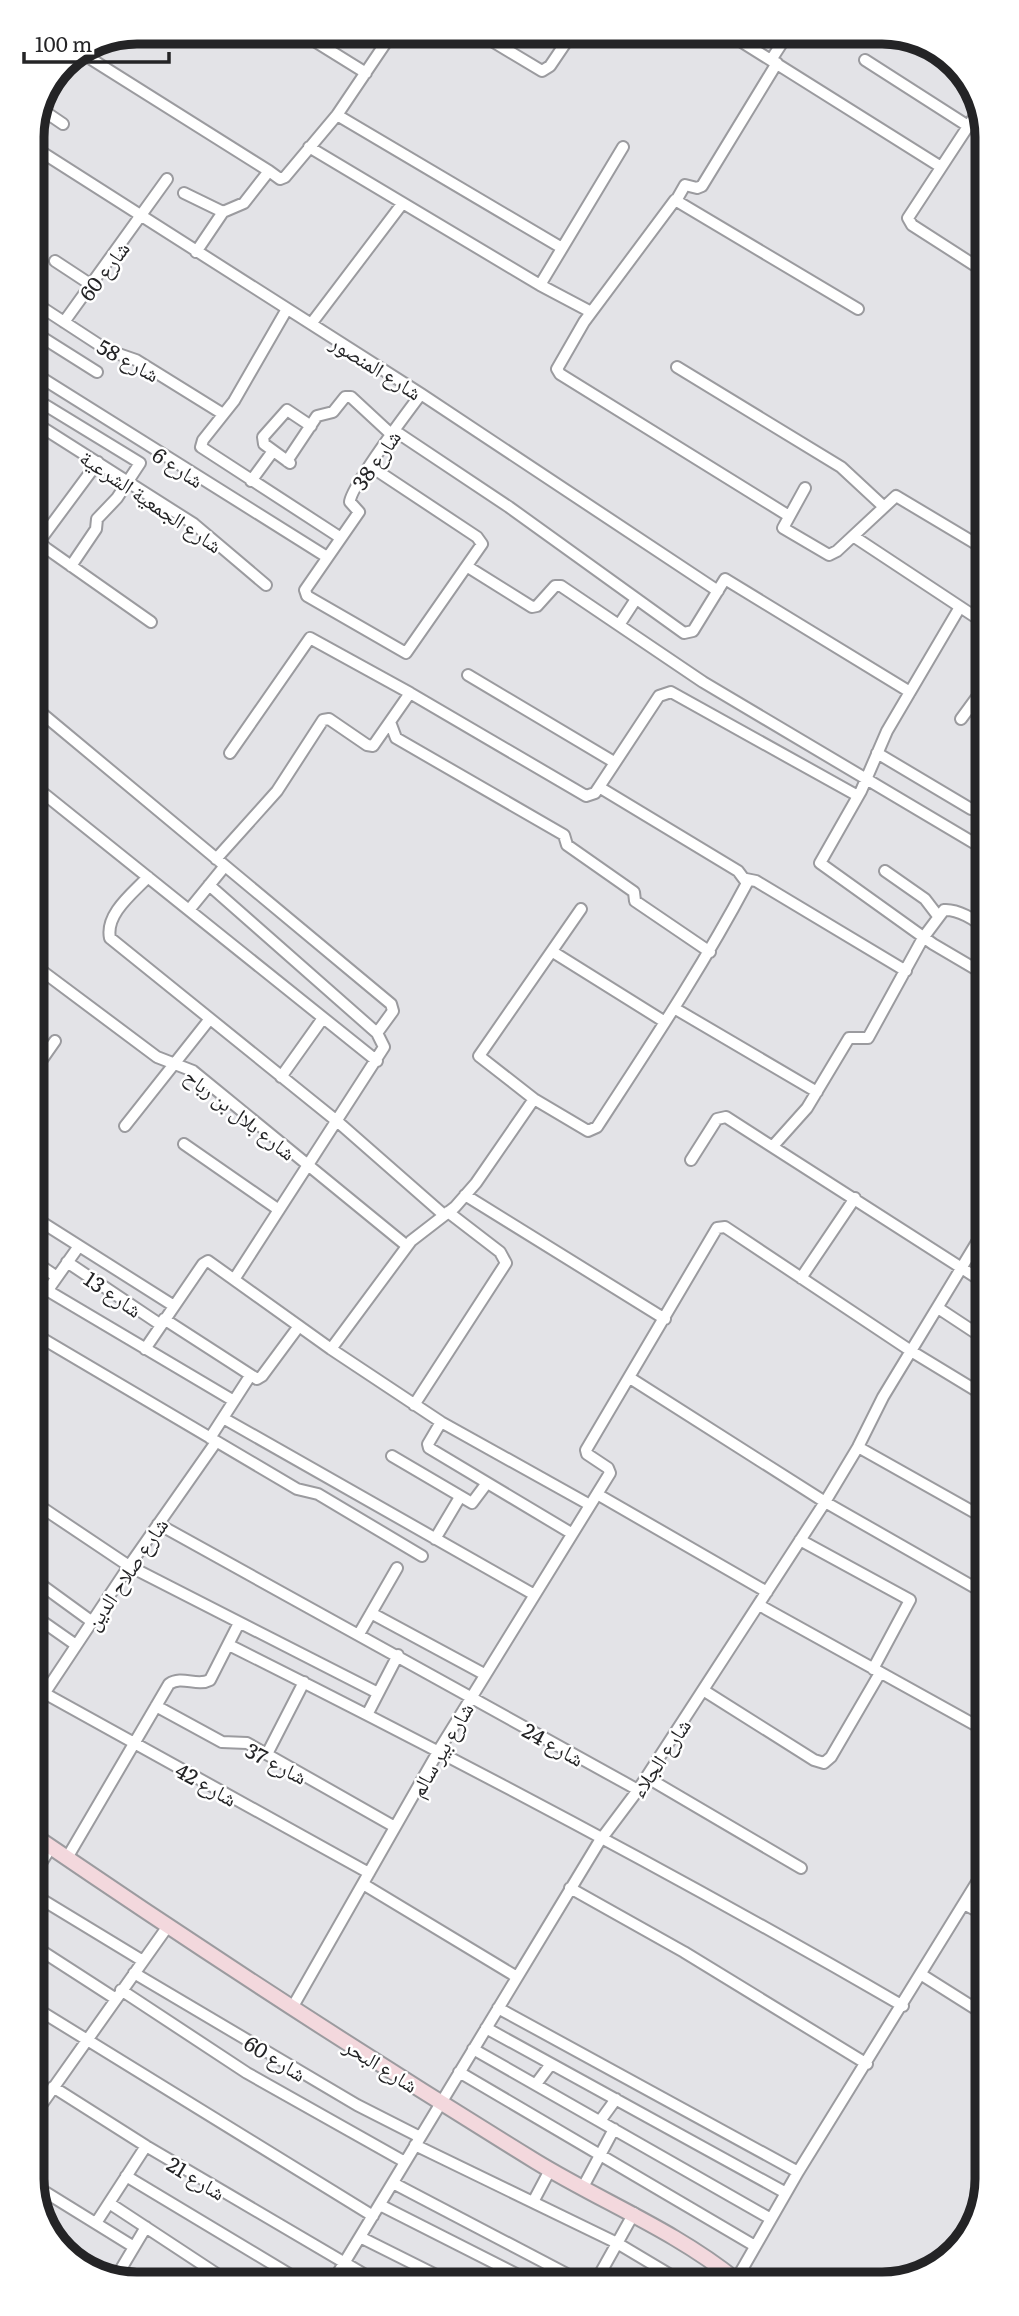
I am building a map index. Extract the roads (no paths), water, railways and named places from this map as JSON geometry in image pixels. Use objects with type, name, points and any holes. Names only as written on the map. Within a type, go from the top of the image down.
[{"type":"street","points":[[319,44],[366,73]]},
{"type":"street","points":[[88,57],[283,178],[337,115],[385,44]]},
{"type":"street","points":[[497,44],[542,71],[550,66],[565,44]]},
{"type":"street","points":[[745,44],[941,167]]},
{"type":"street","points":[[783,44],[702,186],[697,188],[685,185],[677,200],[670,205],[591,312],[558,367],[558,373],[789,516]]},
{"type":"street","points":[[865,60],[968,126]]},
{"type":"street","points":[[47,113],[63,124]]},
{"type":"street","points":[[337,115],[562,248]]},
{"type":"street","points":[[973,119],[908,221],[975,265]]},
{"type":"street","points":[[309,147],[540,285],[591,312]]},
{"type":"street","points":[[540,285],[623,147]]},
{"type":"street","name":"شارع المنصور","points":[[44,154],[421,394],[718,591]]},
{"type":"street","points":[[196,252],[223,212],[244,203],[269,171]]},
{"type":"street","name":"شارع 60","points":[[64,322],[142,218],[167,179]]},
{"type":"street","points":[[184,193],[223,212]]},
{"type":"street","points":[[677,200],[858,309]]},
{"type":"street","points":[[311,324],[402,204]]},
{"type":"street","points":[[55,261],[90,284]]},
{"type":"street","name":"شارع 58","points":[[44,309],[107,350],[136,360],[223,414]]},
{"type":"street","points":[[287,309],[201,447],[341,538]]},
{"type":"street","points":[[44,339],[97,372]]},
{"type":"street","points":[[677,367],[841,467],[883,506]]},
{"type":"street","name":"شارع 6","points":[[44,380],[327,557]]},
{"type":"street","name":"شارع 38","points":[[421,394],[349,498],[359,511],[304,593],[406,653],[468,567]]},
{"type":"street","points":[[310,426],[290,410],[285,411],[263,437],[264,444],[290,463],[319,414],[333,412],[348,397],[393,433],[509,507],[689,634],[725,579],[910,692]]},
{"type":"street","points":[[44,404],[140,463],[129,481],[97,519],[96,529],[71,566]]},
{"type":"street","points":[[88,431],[99,414]]},
{"type":"street","name":"شارع الجمعية الشرعية","points":[[44,428],[194,524],[266,585]]},
{"type":"street","points":[[251,481],[273,451]]},
{"type":"street","points":[[44,536],[98,462]]},
{"type":"street","points":[[370,466],[482,541],[482,547],[468,567],[532,607],[537,606],[555,586],[561,586],[703,682],[974,843]]},
{"type":"street","points":[[805,488],[784,524],[785,530],[829,555],[883,506],[899,496],[975,543]]},
{"type":"street","points":[[853,536],[975,617]]},
{"type":"street","points":[[44,547],[152,622]]},
{"type":"street","points":[[619,625],[636,599]]},
{"type":"street","points":[[960,607],[910,692],[877,753],[858,796],[820,863],[923,937],[975,969]]},
{"type":"street","points":[[230,753],[310,638],[586,796],[595,793],[659,696],[667,691],[858,796]]},
{"type":"street","points":[[468,675],[614,762]]},
{"type":"street","points":[[189,910],[209,885],[220,863],[277,790],[323,720],[329,719],[370,747],[375,745],[410,693]]},
{"type":"street","points":[[961,719],[975,700]]},
{"type":"street","points":[[44,715],[391,1004],[393,1011],[377,1033]]},
{"type":"street","points":[[390,722],[397,738],[564,835],[567,845],[634,892],[635,901],[710,952]]},
{"type":"street","points":[[877,753],[971,809]]},
{"type":"street","points":[[598,787],[746,879],[756,881],[906,971]]},
{"type":"street","points":[[44,794],[377,1061]]},
{"type":"street","points":[[885,871],[925,899],[938,916]]},
{"type":"street","points":[[148,877],[113,916],[108,929],[110,938],[446,1213],[499,1252],[506,1263],[414,1405]]},
{"type":"street","points":[[581,909],[479,1056],[534,1099],[584,1129],[593,1130],[710,952],[747,883],[746,879]]},
{"type":"street","points":[[209,885],[377,1033],[384,1047],[235,1278]]},
{"type":"street","points":[[773,1146],[817,1093],[849,1038],[868,1038],[923,937],[938,916],[944,910],[951,909],[975,921]]},
{"type":"street","points":[[553,952],[665,1021]]},
{"type":"street","name":"شارع بلال بن رباح","points":[[44,972],[157,1056],[193,1071],[407,1246]]},
{"type":"street","points":[[674,1008],[817,1093]]},
{"type":"street","points":[[281,1077],[323,1018]]},
{"type":"street","points":[[125,1126],[209,1020]]},
{"type":"street","points":[[44,1057],[55,1041]]},
{"type":"street","points":[[331,1349],[407,1246],[421,1231],[466,1195],[534,1099]]},
{"type":"street","points":[[691,1160],[720,1116],[730,1119],[975,1276]]},
{"type":"street","points":[[184,1144],[279,1210]]},
{"type":"street","points":[[466,1195],[665,1319]]},
{"type":"street","points":[[801,1278],[855,1198]]},
{"type":"street","points":[[44,1224],[174,1306]]},
{"type":"street","points":[[767,1592],[597,1494],[610,1471],[587,1454],[586,1450],[665,1319],[710,1236],[721,1227],[975,1390]]},
{"type":"street","points":[[79,1245],[49,1288],[51,1293],[234,1401]]},
{"type":"street","name":"شارع الجلاء","points":[[339,2272],[570,1888],[638,1790],[825,1502],[911,1351],[975,1249]]},
{"type":"street","points":[[145,1349],[205,1261],[214,1263],[331,1349],[414,1405],[590,1505]]},
{"type":"street","name":"شارع 13","points":[[67,1262],[250,1376]]},
{"type":"street","points":[[44,1268],[57,1277]]},
{"type":"street","points":[[938,1308],[975,1332]]},
{"type":"street","points":[[250,1376],[257,1379],[262,1376],[299,1326]]},
{"type":"street","points":[[44,1340],[301,1491],[318,1494],[422,1556]]},
{"type":"street","name":"شارع صلاح الدين","points":[[44,1691],[213,1440],[223,1418],[250,1376]]},
{"type":"street","points":[[630,1378],[825,1502],[975,1588]]},
{"type":"street","points":[[223,1418],[533,1594]]},
{"type":"street","points":[[441,1422],[428,1444],[429,1448],[571,1533]]},
{"type":"street","points":[[858,1447],[975,1513]]},
{"type":"street","points":[[392,1455],[474,1503],[487,1483]]},
{"type":"street","name":"شارع بير سالم","points":[[292,2008],[484,1674],[597,1494]]},
{"type":"street","points":[[435,1539],[460,1497]]},
{"type":"street","points":[[44,1509],[129,1566],[378,1693]]},
{"type":"street","name":"شارع 24","points":[[158,1524],[638,1790]]},
{"type":"street","points":[[704,1690],[814,1760],[824,1763],[831,1757],[877,1671],[910,1600],[800,1540]]},
{"type":"street","points":[[359,1634],[397,1568]]},
{"type":"street","points":[[44,1587],[91,1621]]},
{"type":"street","points":[[759,1605],[975,1725]]},
{"type":"street","points":[[372,1613],[484,1674]]},
{"type":"street","points":[[44,1623],[76,1645]]},
{"type":"street","points":[[67,1858],[133,1742],[174,1680],[208,1682],[240,1623]]},
{"type":"street","points":[[229,1645],[368,1713],[603,1837],[903,2006]]},
{"type":"street","points":[[368,1713],[398,1655]]},
{"type":"street","points":[[267,1754],[304,1682]]},
{"type":"street","name":"شارع 42","points":[[44,1700],[133,1742],[369,1873]]},
{"type":"street","name":"شارع 37","points":[[156,1706],[222,1742],[247,1743],[395,1827]]},
{"type":"street","points":[[646,1777],[801,1868]]},
{"type":"street","name":"شارع البحر","points":[[44,1842],[292,2008],[550,2170],[634,2213],[696,2250],[725,2272]]},
{"type":"street","points":[[44,1858],[51,1847]]},
{"type":"street","points":[[363,1884],[517,1977]]},
{"type":"street","points":[[740,2272],[798,2172],[975,1886]]},
{"type":"street","points":[[570,1888],[684,1952],[867,2064]]},
{"type":"street","points":[[44,1901],[143,1961]]},
{"type":"street","points":[[964,1904],[975,1910]]},
{"type":"street","points":[[44,2100],[168,1926]]},
{"type":"street","points":[[44,1952],[247,2073],[405,2162]]},
{"type":"street","name":"شارع 60","points":[[134,1973],[417,2141],[617,2243],[666,2272]]},
{"type":"street","points":[[922,1975],[975,2008]]},
{"type":"street","points":[[498,2008],[798,2172]]},
{"type":"street","points":[[44,2013],[373,2216]]},
{"type":"street","points":[[486,2028],[786,2193]]},
{"type":"street","points":[[473,2049],[771,2219]]},
{"type":"street","points":[[536,2084],[551,2064]]},
{"type":"street","points":[[459,2072],[755,2246]]},
{"type":"street","name":"شارع 21","points":[[53,2087],[146,2146],[359,2272]]},
{"type":"street","points":[[600,2121],[616,2099]]},
{"type":"street","points":[[583,2187],[614,2129]]},
{"type":"street","points":[[96,2224],[146,2146]]},
{"type":"street","points":[[533,2202],[550,2170]]},
{"type":"street","points":[[127,2176],[286,2272]]},
{"type":"street","points":[[393,2183],[563,2272]]},
{"type":"street","points":[[46,2193],[134,2247]]},
{"type":"street","points":[[109,2203],[214,2272]]},
{"type":"street","points":[[380,2205],[512,2272]]},
{"type":"street","points":[[602,2272],[634,2213]]},
{"type":"street","points":[[120,2270],[146,2227]]},
{"type":"street","points":[[360,2237],[430,2272]]}]
